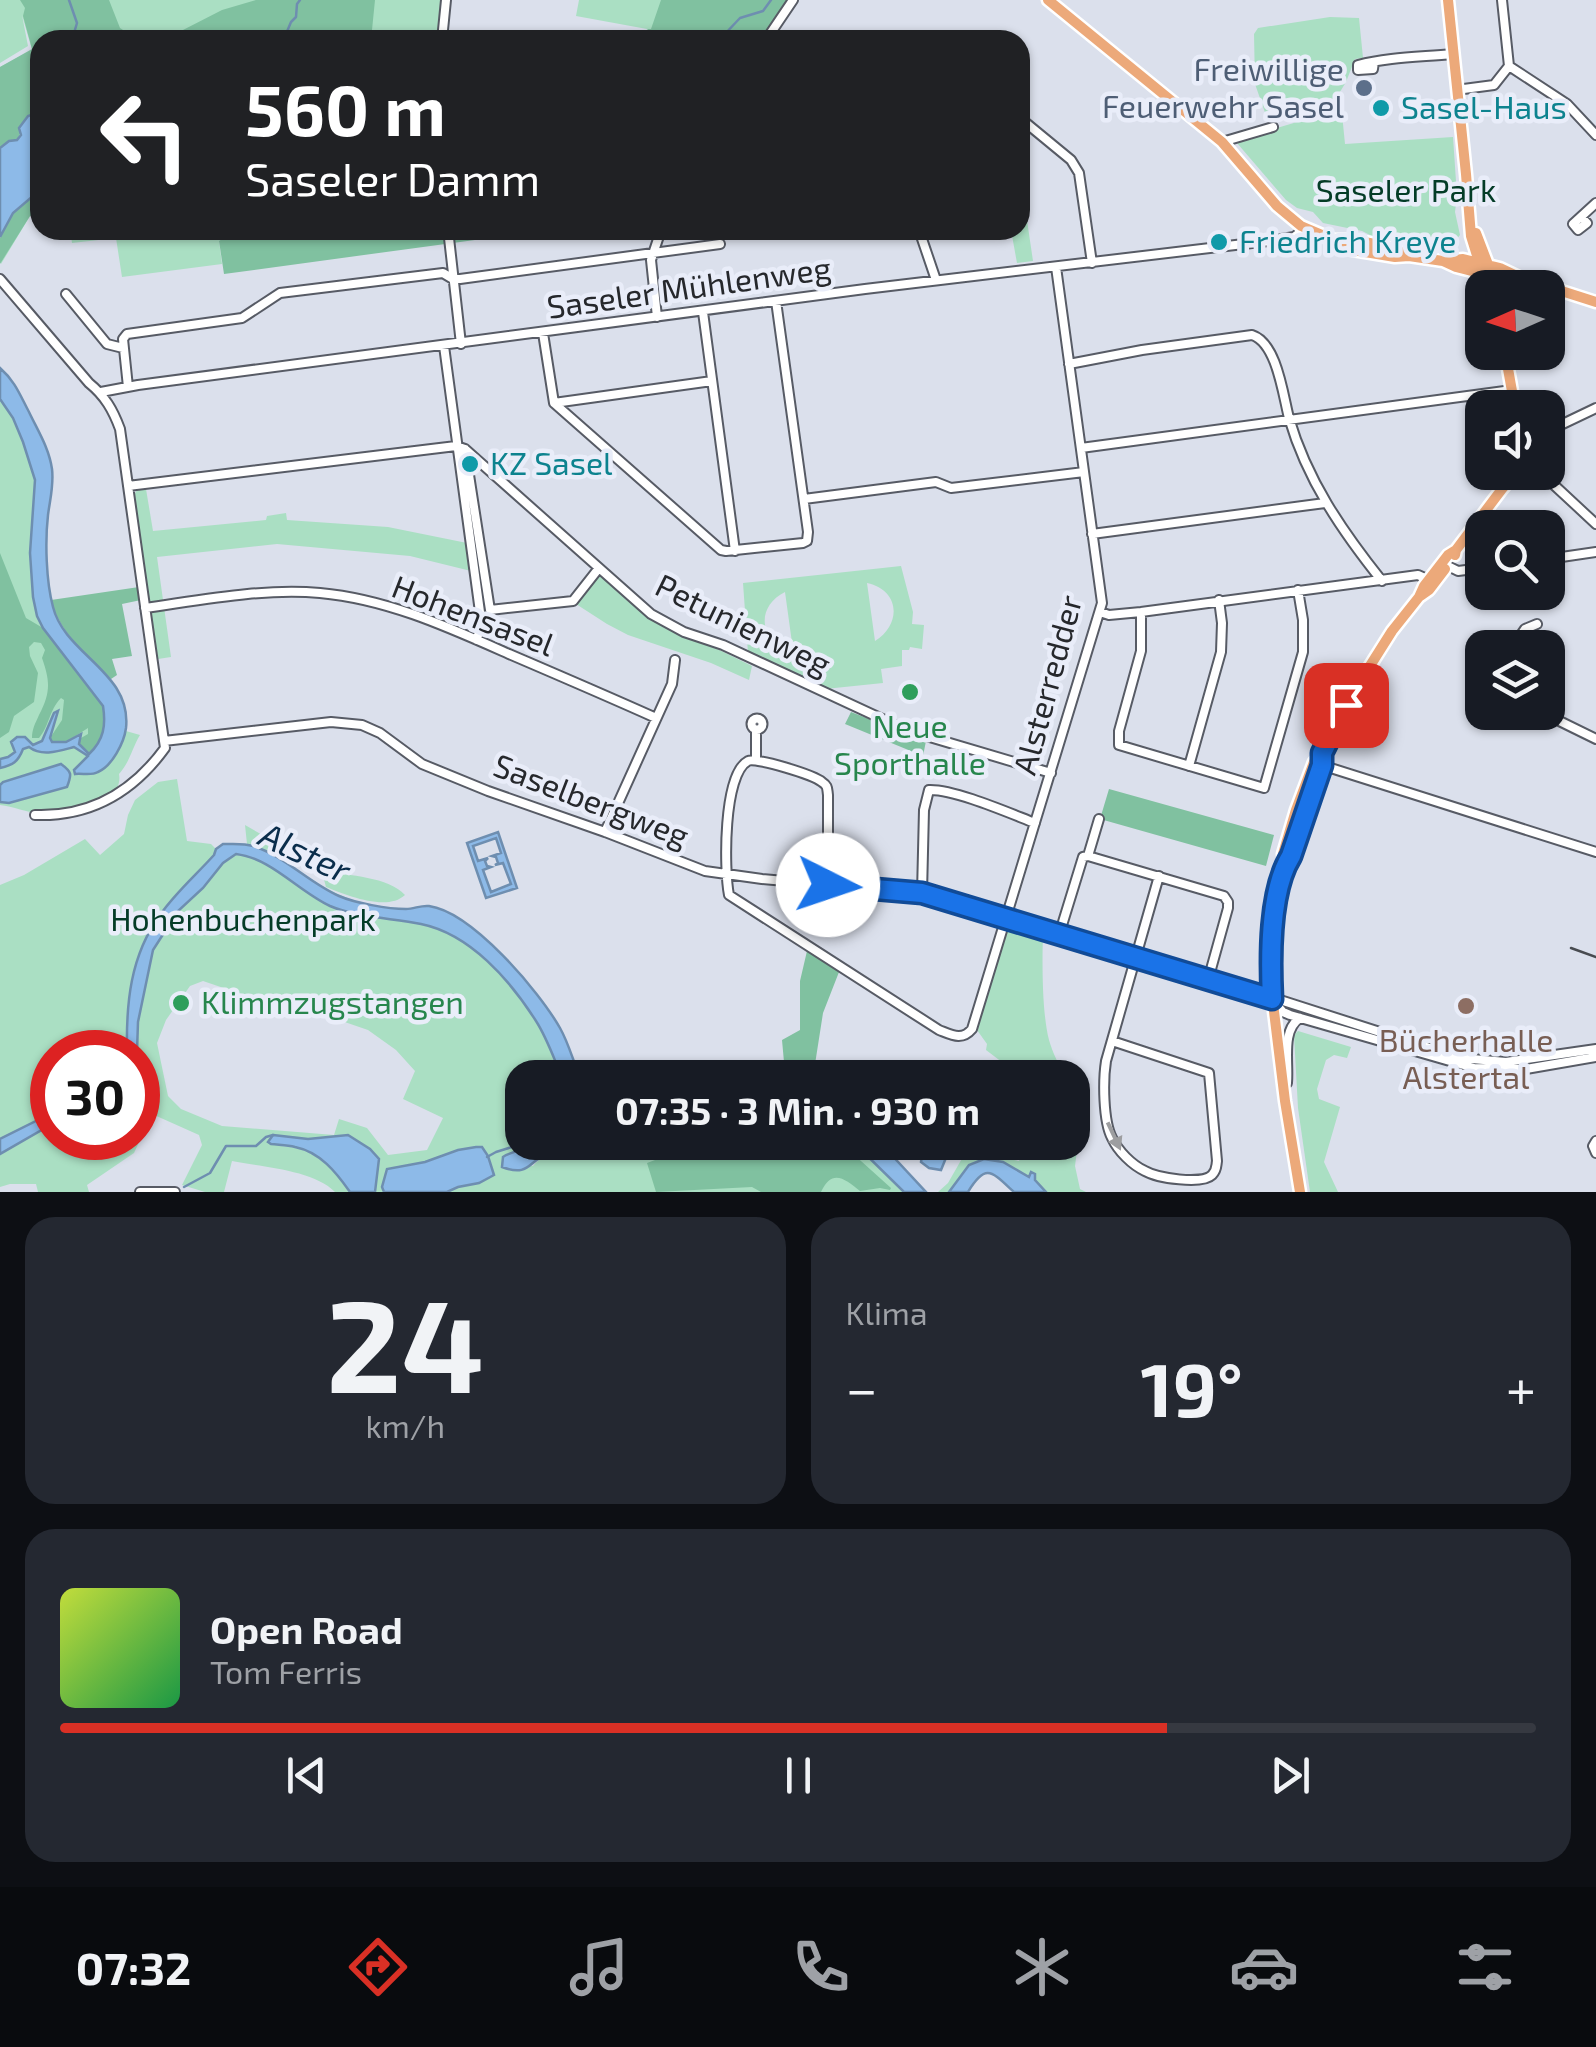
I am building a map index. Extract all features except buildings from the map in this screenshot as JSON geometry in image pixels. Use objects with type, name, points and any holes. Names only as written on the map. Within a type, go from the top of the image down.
[{"type":"main road","points":[[1048,0],[1222,142],[1272,200],[1301,225],[1334,240],[1346,239],[1409,256],[1450,260],[1482,270]]},
{"type":"main road","points":[[1448,0],[1470,212],[1466,250],[1450,260]]},
{"type":"main road","points":[[1470,212],[1487,270]]},
{"type":"main road","points":[[1470,236],[1487,270]]},
{"type":"main road","points":[[1565,292],[1596,302]]},
{"type":"main road","points":[[1508,370],[1512,390]]},
{"type":"main road","points":[[1418,597],[1429,590],[1448,566],[1501,490]]},
{"type":"main road","points":[[1300,1192],[1272,999],[1274,920],[1284,854],[1320,760],[1364,673],[1448,554],[1456,550]]},
{"type":"main road","points":[[1284,867],[1291,856],[1320,760]]},
{"type":"street","points":[[443,30],[446,0]]},
{"type":"street","points":[[773,30],[793,0]]},
{"type":"street","points":[[1456,90],[1494,85],[1509,66],[1504,1]]},
{"type":"street","points":[[1374,62],[1452,54]]},
{"type":"street","points":[[1509,66],[1567,104],[1596,135]]},
{"type":"street","points":[[1030,126],[1071,160],[1079,173],[1092,263]]},
{"type":"street","points":[[1222,142],[1273,126]]},
{"type":"street","points":[[1581,217],[1596,203]]},
{"type":"street","name":"Saseler Mühlenweg","points":[[101,392],[936,280],[1285,238],[1301,225]]},
{"type":"street","points":[[449,240],[461,344]]},
{"type":"street","points":[[657,240],[652,254],[657,317]]},
{"type":"street","points":[[922,240],[936,280]]},
{"type":"street","points":[[128,386],[122,348],[128,334],[242,318],[280,292],[442,273],[453,279],[720,244]]},
{"type":"street","name":"Alsterredder","points":[[728,876],[730,896],[939,1030],[956,1036],[972,1029],[1100,612],[1056,267]]},
{"type":"street","points":[[0,279],[114,411],[120,429],[165,748],[117,796],[90,809],[36,815]]},
{"type":"street","points":[[66,294],[107,344],[122,348]]},
{"type":"street","points":[[544,333],[554,403],[721,550],[803,543],[808,536],[804,499],[776,301]]},
{"type":"street","points":[[703,312],[734,550]]},
{"type":"street","points":[[1069,364],[1252,335],[1260,338],[1279,375],[1290,421],[1325,503],[1382,581]]},
{"type":"street","points":[[444,346],[490,610],[573,601],[600,568]]},
{"type":"street","points":[[554,403],[712,381]]},
{"type":"street","points":[[1080,448],[1465,397]]},
{"type":"street","points":[[1565,423],[1596,408]]},
{"type":"street","points":[[128,486],[461,448]]},
{"type":"street","points":[[461,448],[481,622],[478,640]]},
{"type":"street","name":"Petunienweg","points":[[461,448],[651,614],[906,730],[1051,773]]},
{"type":"street","points":[[804,499],[936,482],[951,488],[1084,472]]},
{"type":"street","points":[[1563,490],[1589,511],[1596,524]]},
{"type":"street","points":[[1092,534],[1325,503]]},
{"type":"street","points":[[1565,557],[1596,552]]},
{"type":"street","points":[[1448,566],[1465,570]]},
{"type":"street","points":[[1100,612],[1141,612],[1418,575],[1429,580]]},
{"type":"street","points":[[1141,612],[1140,651],[1118,736],[1120,746],[1264,788],[1303,652],[1298,590]]},
{"type":"street","name":"Hohensasel","points":[[145,608],[254,594],[320,593],[403,611],[656,718]]},
{"type":"street","points":[[1189,766],[1221,652],[1220,600]]},
{"type":"street","points":[[1524,630],[1537,624]]},
{"type":"street","points":[[605,832],[672,684],[676,660]]},
{"type":"street","name":"Saselbergweg","points":[[164,741],[331,722],[362,725],[380,733],[422,764],[705,871],[922,893],[1252,991],[1444,1054],[1515,1062],[1596,1053]]},
{"type":"street","points":[[1565,724],[1596,740]]},
{"type":"street","points":[[756,730],[756,760]]},
{"type":"street","points":[[728,876],[729,798],[744,764],[756,760],[817,779],[826,786],[828,885]]},
{"type":"street","points":[[1320,760],[1596,852]]},
{"type":"street","points":[[922,893],[924,810],[930,790],[1035,823]]},
{"type":"street","points":[[1088,856],[1099,819]]},
{"type":"street","points":[[1058,935],[1083,857],[1222,894],[1228,902],[1208,980]]},
{"type":"street","points":[[1112,1041],[1209,1073],[1217,1161],[1216,1171],[1207,1179],[1179,1180],[1145,1172],[1113,1140],[1107,1122],[1105,1070],[1112,1041],[1159,876]]},
{"type":"street","points":[[1272,999],[1282,1012],[1474,1068],[1526,1069],[1596,1053]]},
{"type":"street","points":[[1285,1101],[1288,1032],[1300,1018]]},
{"type":"street","points":[[1596,1141],[1596,1153]]},
{"type":"street","points":[[140,1192],[175,1192]]},
{"type":"green space","points":[[0,0],[444,0],[440,30],[30,30],[30,43],[22,15],[28,46],[0,63]]},
{"type":"green space","points":[[20,0],[109,0],[123,30],[30,30],[30,42],[23,16],[25,8]]},
{"type":"green space","points":[[256,0],[375,0],[372,30],[183,30],[222,10]]},
{"type":"green space","points":[[579,0],[791,0],[681,30],[647,30],[576,16]]},
{"type":"green space","points":[[661,0],[791,0],[771,30],[648,30]]},
{"type":"green space","points":[[1330,17],[1359,18],[1363,58],[1355,59],[1332,105],[1269,124],[1255,84],[1254,34],[1258,28]]},
{"type":"green space","points":[[30,50],[30,115],[17,140],[0,148],[0,67]]},
{"type":"green space","points":[[30,51],[30,216],[1,264],[0,67]]},
{"type":"green space","name":"Saseler Park","points":[[1341,104],[1345,144],[1453,137],[1455,212],[1460,235],[1449,248],[1380,240],[1362,231],[1323,223],[1313,212],[1286,200],[1237,143],[1239,139],[1321,115]]},
{"type":"green space","points":[[30,199],[30,216],[0,264],[0,238],[13,213]]},
{"type":"green space","points":[[116,240],[222,240],[222,264],[122,277]]},
{"type":"green space","points":[[220,240],[474,240],[224,274]]},
{"type":"green space","points":[[1013,240],[1030,240],[1033,261],[1017,263]]},
{"type":"green space","points":[[0,399],[13,418],[35,480],[30,553],[37,616],[103,706],[88,755],[78,767],[83,773],[99,771],[111,761],[126,731],[140,735],[113,794],[77,809],[40,813],[0,805]]},
{"type":"green space","points":[[146,489],[153,531],[266,520],[267,516],[286,513],[287,520],[388,527],[467,543],[471,571],[410,556],[277,544],[157,557],[171,657],[158,659],[134,495],[137,490]]},
{"type":"green space","points":[[0,553],[26,618],[43,628],[103,706],[103,732],[88,755],[78,744],[88,734],[88,728],[66,742],[52,742],[50,738],[62,720],[61,698],[42,734],[32,738],[48,686],[41,643],[34,642],[29,647],[38,673],[34,702],[14,716],[9,732],[0,738]]},
{"type":"green space","points":[[901,566],[913,612],[912,624],[924,625],[922,649],[902,650],[902,666],[881,669],[883,683],[825,689],[748,653],[743,583]],"holes":[[[867,583],[886,593],[894,608],[890,626],[875,641]],[[785,592],[793,650],[792,651],[773,640],[765,624],[769,606]]]},
{"type":"green space","points":[[600,573],[650,616],[752,666],[749,680],[628,635],[576,604]]},
{"type":"green space","points":[[139,587],[141,600],[122,604],[132,656],[112,659],[117,675],[111,679],[67,633],[51,600]]},
{"type":"green space","points":[[851,712],[926,741],[923,756],[845,724]]},
{"type":"green space","name":"Hohenbuchenpark","points":[[177,779],[187,841],[211,844],[216,849],[223,844],[247,844],[245,825],[282,843],[282,860],[338,894],[383,907],[428,907],[449,913],[504,956],[560,1027],[573,1060],[505,1060],[504,1161],[533,1166],[539,1160],[871,1160],[904,1192],[447,1192],[494,1175],[485,1150],[470,1148],[387,1169],[384,1192],[375,1192],[379,1159],[348,1135],[308,1139],[273,1135],[281,1146],[313,1154],[350,1192],[335,1192],[301,1174],[232,1161],[224,1192],[205,1192],[182,1185],[202,1145],[199,1135],[160,1118],[160,1057],[168,1096],[181,1109],[222,1126],[334,1135],[339,1119],[367,1128],[388,1155],[427,1150],[443,1118],[403,1099],[415,1071],[396,1050],[368,1030],[298,1006],[256,999],[203,981],[190,986],[160,1035],[160,1030],[30,1030],[30,1160],[124,1160],[87,1185],[89,1192],[38,1192],[36,1184],[0,1187],[0,885],[85,839],[100,855],[124,834],[135,800],[158,782]]},
{"type":"green space","points":[[1109,789],[1274,835],[1266,866],[1100,819]]},
{"type":"green space","points":[[325,872],[379,881],[405,895],[388,902],[355,898],[326,887]]},
{"type":"green space","points":[[1009,926],[1043,934],[1047,1029],[1057,1060],[999,1060],[986,1050],[987,1044],[977,1030]]},
{"type":"green space","points":[[807,951],[839,972],[823,1013],[816,1060],[784,1060],[782,1040],[800,1030],[800,981]]},
{"type":"green space","points":[[1298,1031],[1351,1047],[1347,1058],[1334,1055],[1326,1060],[1317,1089],[1319,1099],[1340,1107],[1324,1162],[1338,1192],[1310,1192],[1298,1108],[1294,1035]]},
{"type":"green space","points":[[860,1160],[891,1188],[860,1191],[834,1178],[821,1192],[761,1192],[752,1187],[656,1192],[647,1163]]},
{"type":"green space","points":[[961,1160],[1076,1160],[1080,1189],[1086,1192],[1014,1192],[989,1173],[980,1177],[968,1192],[938,1192]]},
{"type":"water","points":[[28,116],[30,199],[13,213],[0,237],[0,148],[17,140],[21,135],[19,128]]},
{"type":"water","points":[[0,368],[20,394],[51,461],[53,481],[46,549],[53,607],[70,638],[119,692],[125,709],[126,728],[120,747],[108,765],[93,774],[75,774],[74,770],[88,756],[74,747],[45,752],[29,747],[23,749],[15,762],[0,768],[0,759],[15,752],[11,742],[17,737],[25,737],[33,745],[42,741],[58,711],[52,742],[66,742],[81,734],[79,744],[89,754],[101,738],[104,720],[103,706],[37,616],[30,553],[35,480],[13,418],[0,399]]},
{"type":"water","points":[[61,764],[70,774],[67,787],[0,802],[3,782]]},
{"type":"water","points":[[498,832],[517,888],[486,898],[467,843]],"holes":[[[496,838],[501,853],[492,856],[496,857],[495,865],[503,863],[511,884],[491,892],[483,870],[491,867],[485,861],[488,858],[478,861],[473,846]]]},
{"type":"water","points":[[223,844],[246,844],[265,850],[346,899],[399,909],[429,906],[465,922],[503,955],[537,994],[560,1028],[574,1060],[554,1060],[540,1028],[514,990],[487,961],[456,938],[421,924],[330,906],[273,868],[236,854],[178,911],[153,950],[138,1030],[128,1030],[129,998],[142,947],[166,907]]},
{"type":"water","points":[[30,1124],[30,1137],[0,1154],[0,1139]]},
{"type":"water","points":[[273,1135],[308,1139],[348,1135],[379,1159],[375,1192],[350,1192],[320,1158],[304,1150],[271,1144],[268,1142]]},
{"type":"water","points":[[482,1147],[494,1175],[479,1183],[447,1192],[384,1192],[387,1169]]},
{"type":"water","points":[[503,1157],[536,1160],[524,1169],[511,1170],[502,1167]]},
{"type":"water","points":[[871,1160],[896,1160],[926,1192],[904,1192]]},
{"type":"water","points":[[921,1160],[945,1160],[941,1170]]},
{"type":"water","points":[[982,1160],[1003,1162],[1029,1177],[1031,1172],[1035,1174],[1035,1180],[1046,1192],[1014,1192],[989,1173],[980,1177],[968,1192],[949,1192],[969,1165]]},
{"type":"waterway","points":[[69,0],[77,23],[75,30]]},
{"type":"waterway","points":[[288,30],[300,0]]},
{"type":"waterway","points":[[729,30],[740,18],[763,11],[771,0]]},
{"type":"waterway","points":[[184,1187],[210,1173],[226,1146],[256,1146],[273,1135]]},
{"type":"waterway","points":[[487,1157],[505,1149]]},
{"type":"tram line","points":[[1571,948],[1596,957]]},
{"type":"place","name":"Freiwillige Feuerwehr Sasel","points":[[1364,88]]},
{"type":"place","name":"Sasel-Haus","points":[[1381,108]]},
{"type":"place","name":"Friedrich Kreye","points":[[1219,242]]},
{"type":"place","name":"KZ Sasel","points":[[470,464]]},
{"type":"place","name":"Neue Sporthalle","points":[[910,692]]},
{"type":"place","name":"Klimmzugstangen","points":[[181,1003]]},
{"type":"place","name":"Bücherhalle Alstertal","points":[[1466,1006]]},
{"type":"route","points":[[828,885],[922,893],[950,900],[1272,999],[1274,920],[1284,867],[1322,765],[1322,753],[1346,705]]},
{"type":"water label","name":"Alster","points":[[305,853]]}]
